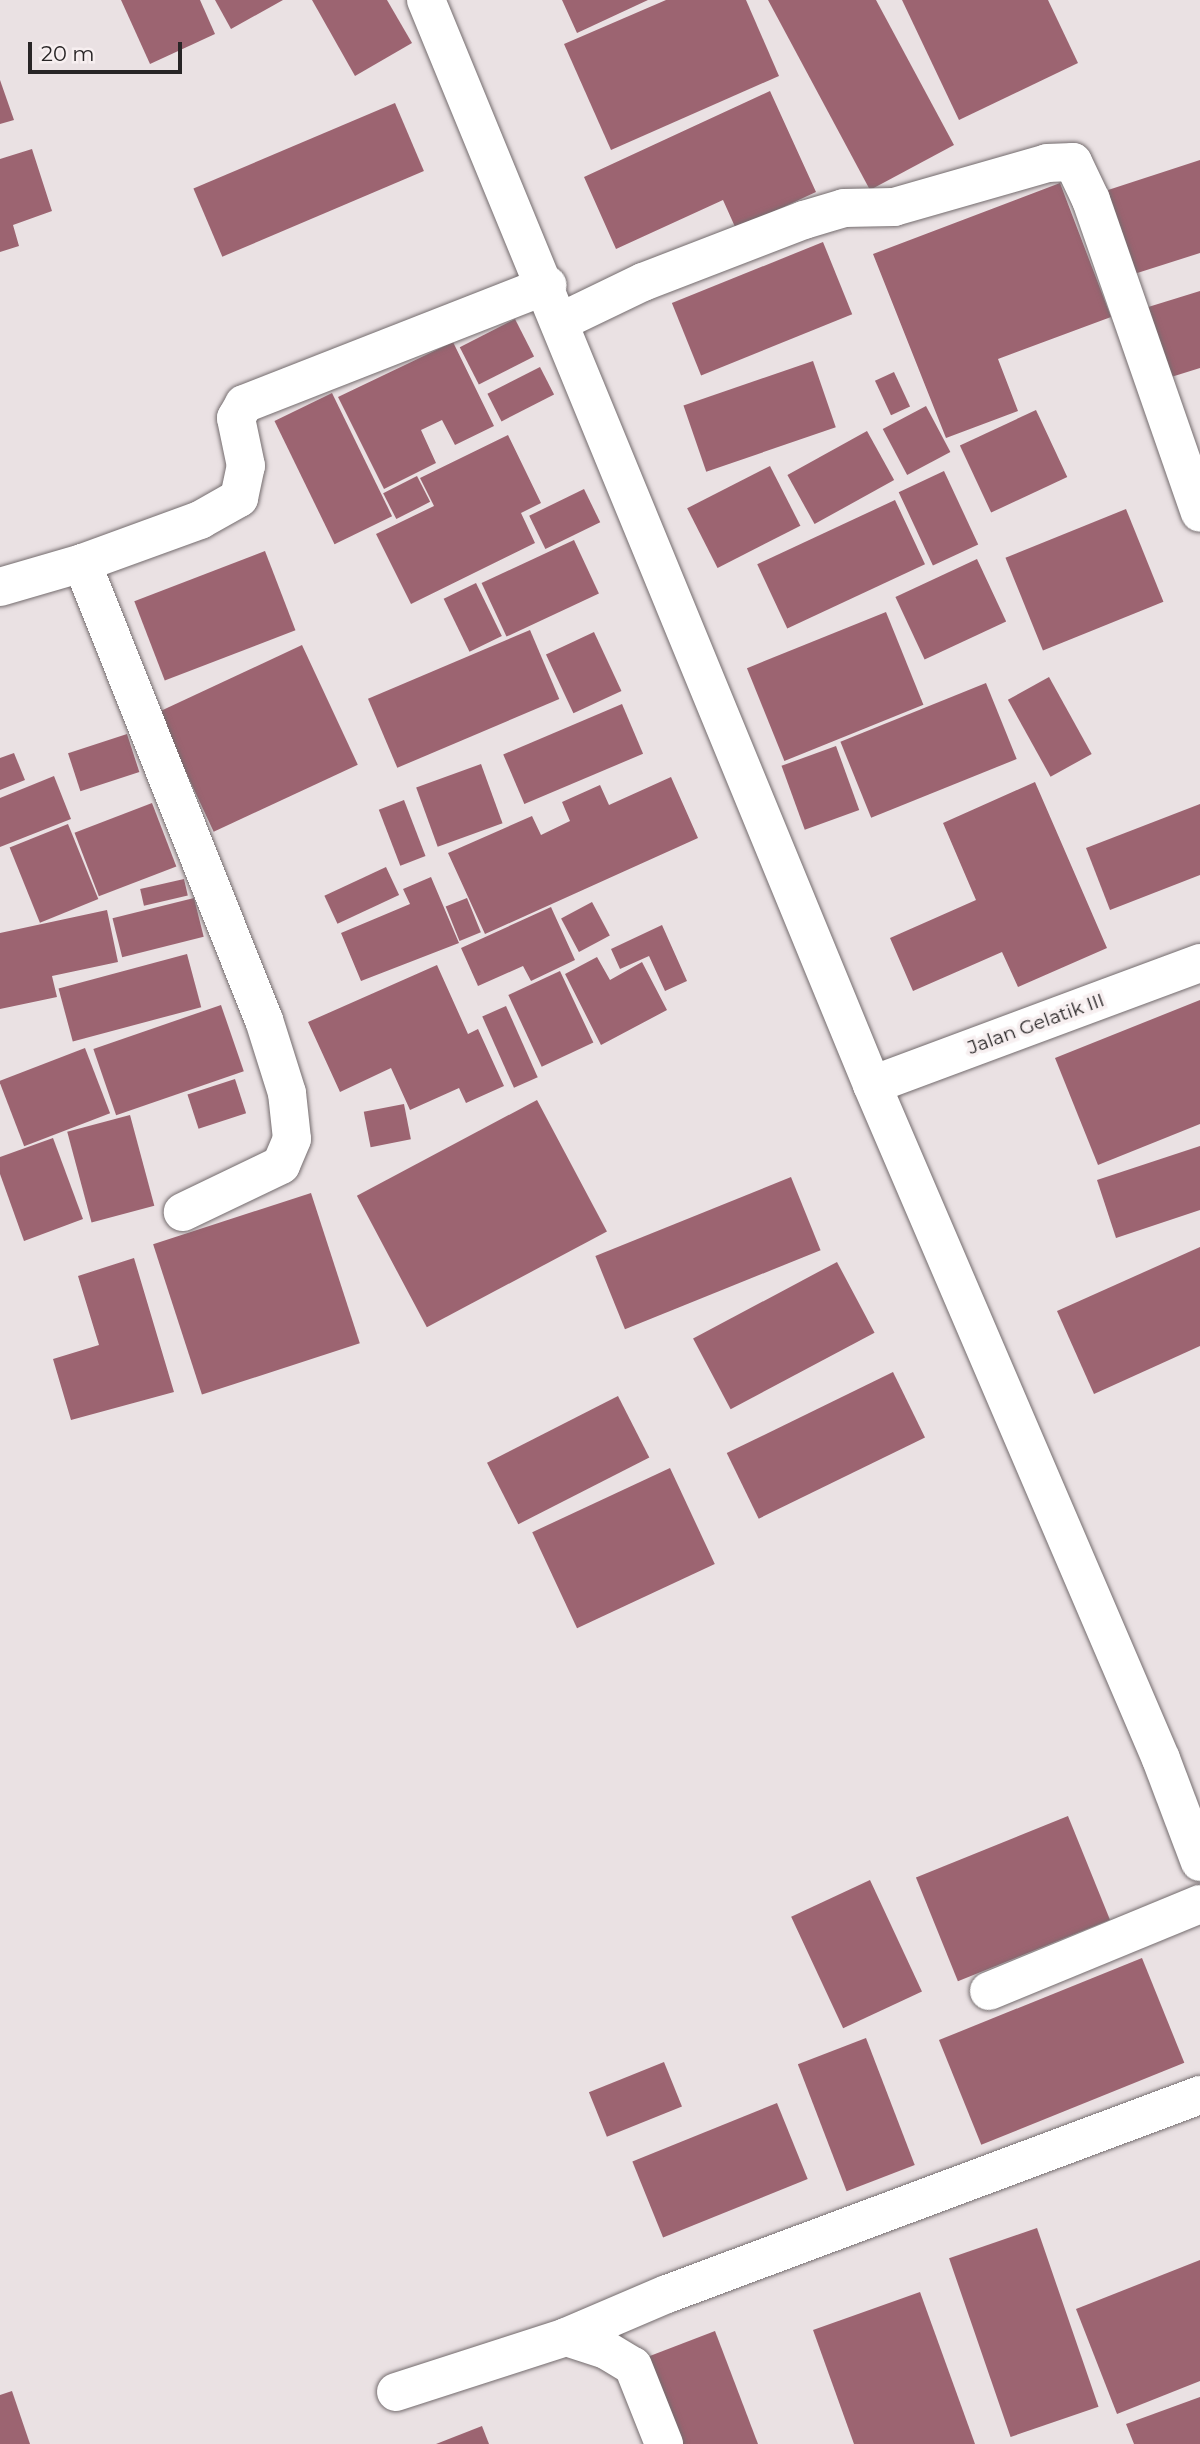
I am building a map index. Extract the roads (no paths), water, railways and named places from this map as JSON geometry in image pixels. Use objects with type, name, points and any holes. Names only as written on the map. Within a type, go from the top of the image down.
[{"type":"street","points":[[426,0],[562,321],[872,1085],[1161,1759],[1200,1862]]},
{"type":"street","points":[[562,321],[643,282],[803,220],[844,208],[894,207],[1047,163],[1073,162],[1091,200],[1200,513]]},
{"type":"street","points":[[0,587],[82,563],[200,520],[239,498],[246,466],[236,418],[244,404],[547,285]]},
{"type":"street","points":[[82,563],[264,1020],[287,1093],[292,1139],[281,1165],[183,1212]]},
{"type":"street","name":"Jalan Gelatik III","points":[[872,1085],[1200,963]]},
{"type":"street","points":[[989,1991],[1200,1904]]},
{"type":"street","points":[[396,2392],[566,2337],[667,2294],[1200,2095]]},
{"type":"street","points":[[566,2337],[606,2350],[633,2366],[664,2444]]}]
